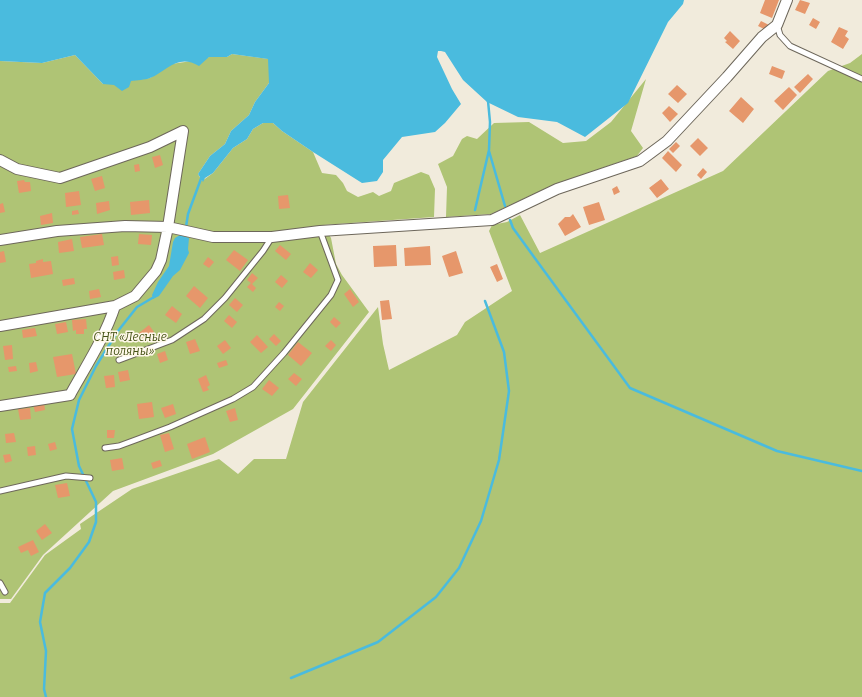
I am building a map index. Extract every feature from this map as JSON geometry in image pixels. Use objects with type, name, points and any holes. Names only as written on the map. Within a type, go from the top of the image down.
[{"type":"street","points":[[0,240],[57,231],[124,226],[168,227],[212,237],[272,238],[320,231],[492,220],[557,189],[640,161],[667,141],[762,37],[777,26],[788,0]]},
{"type":"street","points":[[0,160],[17,169],[60,178],[150,147],[183,130],[168,227],[161,260],[156,271],[134,296],[115,306],[0,326]]},
{"type":"street","points":[[0,406],[70,394],[96,349],[111,319],[115,306]]},
{"type":"lane","points":[[777,26],[780,35],[790,46],[862,79]]},
{"type":"lane","points":[[105,448],[126,444],[170,427],[233,399],[253,387],[284,353],[331,295],[338,280],[320,231]]},
{"type":"lane","points":[[119,360],[172,340],[204,319],[225,298],[264,251],[272,238]]},
{"type":"lane","points":[[0,491],[66,476],[90,478]]},
{"type":"lane","points":[[0,583],[5,592]]},
{"type":"green space","name":"СНТ «Лесные поляны»","points":[[232,54],[269,59],[269,83],[255,102],[249,115],[231,131],[225,144],[210,156],[198,174],[202,181],[213,173],[233,148],[247,139],[253,129],[263,123],[273,123],[313,152],[322,173],[336,175],[343,183],[347,191],[358,197],[373,192],[379,196],[391,191],[394,183],[421,172],[429,175],[435,189],[434,217],[323,225],[331,238],[336,264],[342,275],[369,312],[293,409],[213,454],[113,491],[43,555],[11,599],[0,599],[0,61],[42,63],[75,55],[103,84],[150,78],[171,64],[209,57],[227,57]]},
{"type":"green space","points":[[862,54],[862,697],[0,697],[0,603],[10,603],[45,555],[81,529],[80,524],[132,489],[219,459],[238,474],[254,459],[286,459],[303,402],[378,307],[383,344],[389,370],[457,335],[465,322],[512,291],[489,231],[492,225],[507,222],[520,215],[540,253],[723,171],[828,71],[850,63]]},
{"type":"green space","points":[[646,79],[631,131],[643,148],[637,156],[555,184],[491,214],[446,217],[447,187],[438,164],[453,156],[462,139],[467,136],[477,139],[494,123],[529,122],[563,143],[586,141],[611,122]]},
{"type":"water","points":[[0,0],[684,0],[683,4],[668,22],[628,103],[585,137],[557,122],[518,117],[487,102],[463,80],[445,52],[438,51],[437,57],[461,104],[445,123],[435,132],[402,137],[383,160],[383,172],[377,181],[362,183],[313,152],[273,123],[263,123],[253,129],[247,139],[233,148],[213,173],[205,178],[203,182],[198,174],[210,156],[225,144],[231,131],[249,115],[255,102],[269,83],[268,59],[232,54],[227,57],[209,57],[199,66],[192,62],[179,62],[150,78],[131,81],[129,87],[122,91],[114,85],[103,84],[75,55],[42,63],[0,61]]},
{"type":"water","points":[[180,235],[189,238],[189,253],[180,270],[173,276],[159,296],[153,299],[152,295],[158,282],[169,266],[173,242],[175,238]]},
{"type":"building","points":[[765,0],[779,0],[772,18],[760,13]]},
{"type":"building","points":[[800,0],[810,3],[805,14],[795,10]]},
{"type":"building","points":[[813,18],[820,22],[816,29],[809,25]]},
{"type":"building","points":[[761,21],[769,25],[766,30],[758,26]]},
{"type":"building","points":[[839,27],[848,31],[845,36],[849,39],[843,49],[831,42]]},
{"type":"building","points":[[730,31],[740,41],[733,49],[725,42],[727,41],[724,38]]},
{"type":"building","points":[[772,66],[785,71],[782,79],[769,74]]},
{"type":"building","points":[[808,74],[813,79],[800,93],[794,87]]},
{"type":"building","points":[[677,85],[687,94],[678,103],[668,94]]},
{"type":"building","points":[[789,87],[797,95],[783,110],[774,101]]},
{"type":"building","points":[[741,97],[754,109],[743,123],[729,111]]},
{"type":"building","points":[[669,106],[678,114],[670,122],[662,113]]},
{"type":"building","points":[[698,138],[708,148],[700,156],[690,146]]},
{"type":"building","points":[[676,142],[680,146],[673,153],[669,149]]},
{"type":"building","points":[[668,151],[682,165],[676,172],[662,158]]},
{"type":"building","points":[[160,155],[163,165],[155,168],[152,157]]},
{"type":"building","points":[[139,164],[140,171],[135,172],[134,165]]},
{"type":"building","points":[[703,168],[707,172],[701,179],[697,175]]},
{"type":"building","points":[[102,176],[105,188],[95,191],[91,179]]},
{"type":"building","points":[[661,179],[669,189],[657,198],[649,188]]},
{"type":"building","points":[[24,180],[25,182],[30,182],[31,191],[19,193],[17,181]]},
{"type":"building","points":[[617,186],[620,192],[614,195],[612,189]]},
{"type":"building","points":[[79,191],[81,205],[66,207],[65,193]]},
{"type":"building","points":[[288,195],[290,208],[279,209],[278,196]]},
{"type":"building","points":[[149,200],[150,213],[131,215],[130,202]]},
{"type":"building","points":[[109,201],[110,210],[97,214],[96,203]]},
{"type":"building","points":[[599,202],[605,220],[589,225],[583,207]]},
{"type":"building","points":[[3,203],[5,212],[0,213],[0,204]]},
{"type":"building","points":[[78,210],[79,214],[72,215],[72,211]]},
{"type":"building","points":[[52,213],[53,223],[41,225],[40,216]]},
{"type":"building","points":[[573,214],[581,227],[565,236],[558,224],[565,217],[570,217]]},
{"type":"building","points":[[102,234],[104,245],[82,248],[80,237]]},
{"type":"building","points":[[139,234],[152,235],[151,245],[138,244]]},
{"type":"building","points":[[72,239],[74,251],[59,253],[58,242]]},
{"type":"building","points":[[280,245],[291,254],[286,260],[275,251]]},
{"type":"building","points":[[396,245],[397,266],[374,267],[373,246]]},
{"type":"building","points":[[430,246],[431,265],[405,266],[404,248]]},
{"type":"building","points":[[234,250],[248,260],[240,271],[226,260]]},
{"type":"building","points":[[4,251],[6,262],[0,263],[0,252]]},
{"type":"building","points":[[456,251],[463,273],[449,277],[442,256]]},
{"type":"building","points":[[118,256],[119,265],[112,266],[111,257]]},
{"type":"building","points":[[208,257],[214,262],[209,268],[203,264]]},
{"type":"building","points":[[43,259],[43,262],[51,261],[53,274],[31,278],[29,264],[36,263],[36,261]]},
{"type":"building","points":[[310,263],[318,270],[311,278],[303,272]]},
{"type":"building","points":[[497,264],[503,279],[497,282],[490,267]]},
{"type":"building","points":[[124,270],[125,278],[114,280],[113,272]]},
{"type":"building","points":[[252,273],[258,278],[252,284],[256,288],[253,292],[247,287],[251,283],[247,280]]},
{"type":"building","points":[[281,275],[288,281],[282,288],[275,282]]},
{"type":"building","points":[[74,278],[75,284],[63,286],[62,280]]},
{"type":"building","points":[[194,286],[208,298],[200,308],[186,296]]},
{"type":"building","points":[[99,289],[101,297],[90,299],[89,291]]},
{"type":"building","points":[[350,289],[359,302],[353,307],[344,294]]},
{"type":"building","points":[[235,298],[243,305],[237,312],[229,305]]},
{"type":"building","points":[[389,300],[392,319],[382,320],[380,301]]},
{"type":"building","points":[[279,302],[284,306],[280,311],[275,307]]},
{"type":"building","points":[[172,306],[182,314],[176,323],[165,315]]},
{"type":"building","points":[[229,315],[237,322],[232,328],[224,321]]},
{"type":"building","points":[[334,317],[341,323],[336,328],[330,322]]},
{"type":"building","points":[[86,319],[87,329],[84,329],[84,334],[76,334],[76,330],[73,331],[72,320]]},
{"type":"building","points":[[66,322],[68,332],[57,334],[55,324]]},
{"type":"building","points":[[149,325],[154,332],[144,340],[139,333]]},
{"type":"building","points":[[35,328],[37,336],[23,338],[22,330]]},
{"type":"building","points":[[274,334],[281,341],[276,346],[269,339]]},
{"type":"building","points":[[257,335],[268,347],[261,353],[250,342]]},
{"type":"building","points":[[195,339],[200,351],[190,354],[186,342]]},
{"type":"building","points":[[225,340],[231,348],[223,354],[217,346]]},
{"type":"building","points":[[331,340],[336,345],[331,351],[325,346]]},
{"type":"building","points":[[298,342],[312,353],[301,366],[288,355]]},
{"type":"building","points":[[12,345],[13,359],[5,360],[3,346]]},
{"type":"building","points":[[165,351],[168,360],[160,363],[157,354]]},
{"type":"building","points":[[72,354],[76,374],[57,377],[53,357]]},
{"type":"building","points":[[226,360],[228,365],[219,368],[217,363]]},
{"type":"building","points":[[36,362],[38,371],[30,373],[29,363]]},
{"type":"building","points":[[16,366],[17,371],[9,372],[8,367]]},
{"type":"building","points":[[128,370],[130,380],[120,382],[118,372]]},
{"type":"building","points":[[294,373],[302,379],[296,386],[288,379]]},
{"type":"building","points":[[114,375],[115,387],[106,388],[104,376]]},
{"type":"building","points":[[206,375],[210,385],[207,387],[209,390],[203,392],[198,379]]},
{"type":"building","points":[[269,380],[279,388],[272,396],[262,389]]},
{"type":"building","points":[[44,402],[45,410],[35,412],[33,404]]},
{"type":"building","points":[[152,402],[154,417],[139,419],[137,404]]},
{"type":"building","points":[[173,404],[176,414],[165,418],[161,408]]},
{"type":"building","points":[[30,408],[31,419],[20,420],[18,409]]},
{"type":"building","points":[[235,408],[238,420],[230,422],[226,411]]},
{"type":"building","points":[[107,430],[115,430],[114,438],[107,438]]},
{"type":"building","points":[[14,433],[16,442],[6,443],[5,434]]},
{"type":"building","points":[[169,433],[174,449],[165,452],[160,435]]},
{"type":"building","points":[[205,437],[210,452],[192,459],[187,444]]},
{"type":"building","points":[[55,442],[57,449],[50,451],[48,444]]},
{"type":"building","points":[[35,446],[36,455],[28,456],[27,447]]},
{"type":"building","points":[[10,454],[12,461],[5,463],[3,455]]},
{"type":"building","points":[[122,458],[124,469],[112,471],[110,460]]},
{"type":"building","points":[[160,460],[162,466],[153,469],[151,463]]},
{"type":"building","points":[[67,483],[70,496],[58,498],[55,485]]},
{"type":"building","points":[[45,524],[52,533],[42,540],[36,531]]},
{"type":"building","points":[[33,540],[39,552],[31,556],[28,550],[21,553],[18,547]]},
{"type":"waterway","points":[[475,210],[489,150],[490,122],[488,101]]},
{"type":"waterway","points":[[489,151],[505,206]]},
{"type":"waterway","points":[[186,227],[188,214],[202,176]]},
{"type":"waterway","points":[[510,220],[513,228],[630,388],[777,451],[862,471]]},
{"type":"waterway","points":[[46,697],[44,689],[46,651],[40,622],[45,593],[70,568],[89,542],[96,522],[96,502],[79,466],[72,429],[79,400],[96,366],[118,331],[137,307],[154,297]]},
{"type":"waterway","points":[[291,678],[378,642],[436,597],[459,568],[481,521],[499,460],[509,391],[504,352],[485,301]]}]
